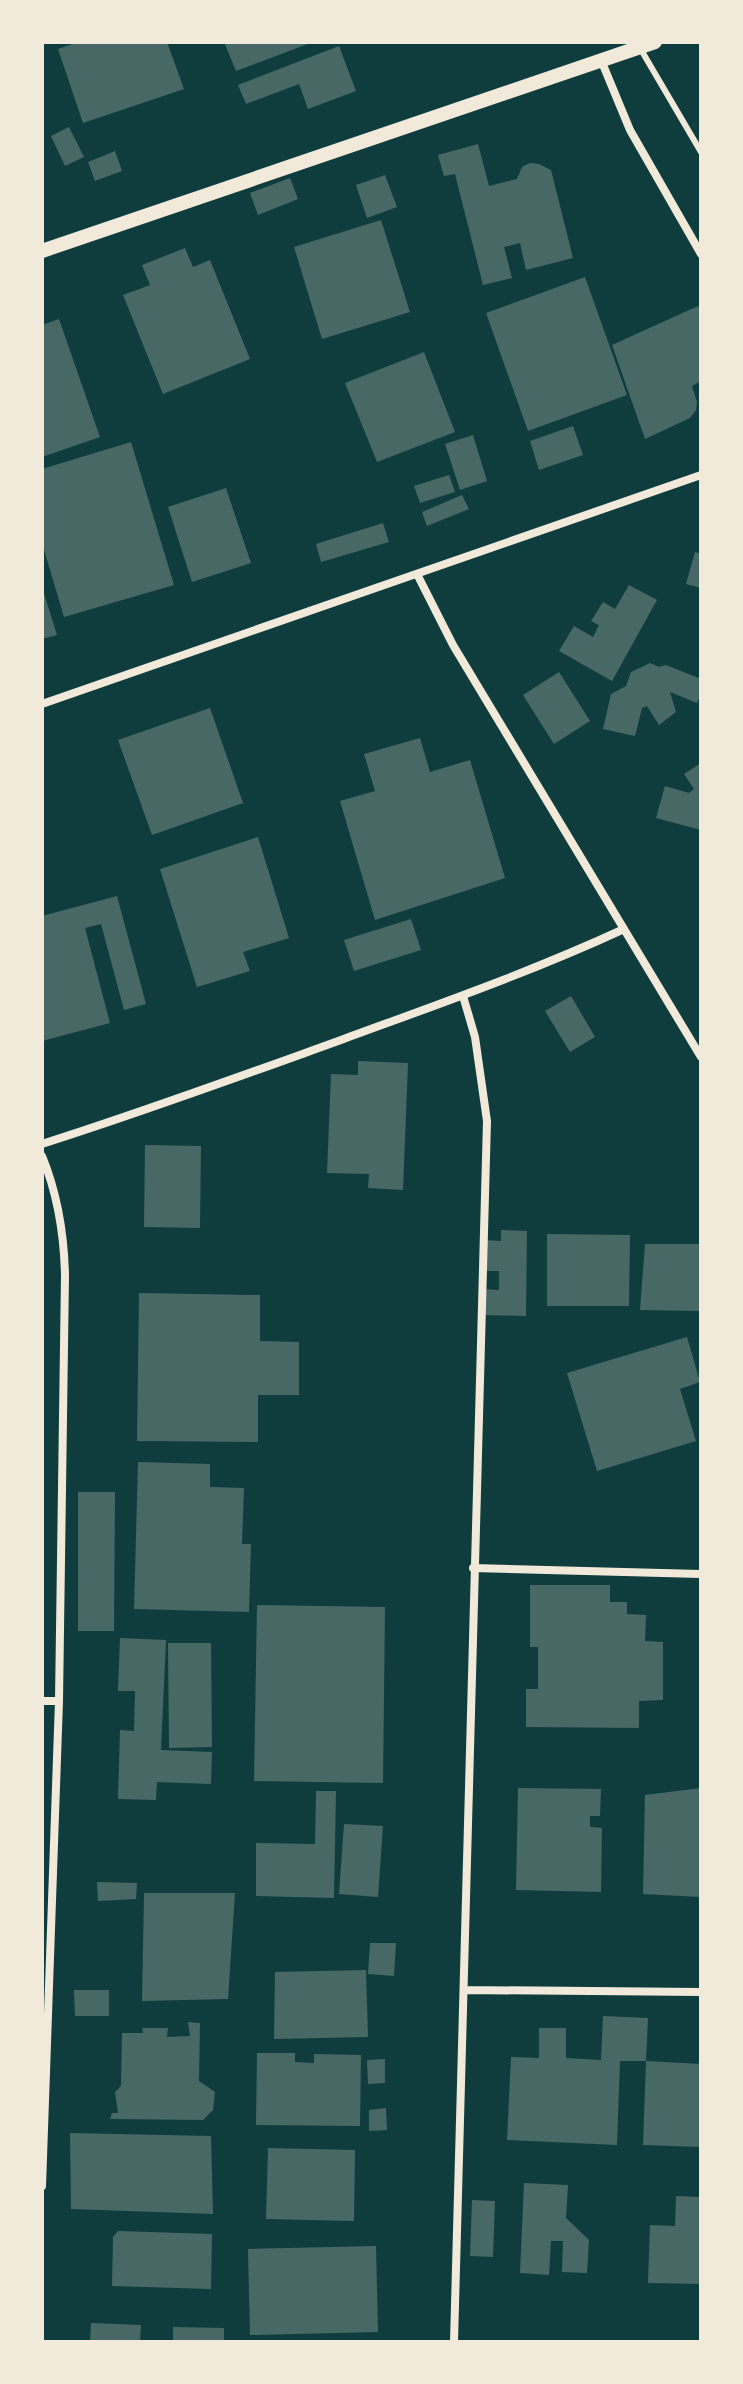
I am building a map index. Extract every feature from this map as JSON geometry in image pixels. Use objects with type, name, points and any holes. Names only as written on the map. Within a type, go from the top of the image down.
[{"type":"street","points":[[42,251],[655,42]]},
{"type":"street","points":[[601,58],[630,130],[701,254]]},
{"type":"street","points":[[42,704],[418,576],[701,475]]},
{"type":"street","points":[[418,576],[453,645],[701,1057]]},
{"type":"street","points":[[42,1144],[134,1115],[463,996],[560,959],[624,929]]},
{"type":"street","points":[[454,2342],[487,1121],[475,1037],[463,996]]},
{"type":"street","points":[[42,1156],[59,1209],[64,1241],[59,1701],[42,2186]]},
{"type":"street","points":[[473,1568],[701,1574]]},
{"type":"street","points":[[42,1701],[59,1701]]},
{"type":"street","points":[[464,1990],[701,1992]]},
{"type":"lane","points":[[640,48],[701,152]]},
{"type":"building","points":[[78,42],[167,42],[184,89],[83,123],[58,49]]},
{"type":"building","points":[[224,42],[313,42],[236,71]]},
{"type":"building","points":[[339,46],[356,91],[308,109],[299,84],[246,104],[238,85]]},
{"type":"building","points":[[69,127],[84,157],[65,166],[51,136]]},
{"type":"building","points":[[478,144],[489,186],[517,179],[522,167],[530,163],[551,170],[573,258],[526,270],[520,243],[504,247],[512,278],[483,285],[455,174],[444,176],[438,155]]},
{"type":"building","points":[[115,151],[122,171],[95,181],[88,162]]},
{"type":"building","points":[[385,175],[397,207],[367,218],[356,185]]},
{"type":"building","points":[[290,178],[298,199],[258,215],[250,193]]},
{"type":"building","points":[[381,220],[410,312],[322,339],[294,247]]},
{"type":"building","points":[[185,248],[193,267],[210,260],[250,359],[163,394],[123,295],[150,285],[142,265]]},
{"type":"building","points":[[585,277],[627,395],[528,431],[486,313]]},
{"type":"building","points":[[698,306],[701,310],[701,381],[692,386],[696,410],[690,418],[645,439],[612,345]]},
{"type":"building","points":[[59,319],[100,437],[42,457],[42,325]]},
{"type":"building","points":[[424,352],[455,432],[377,462],[345,383]]},
{"type":"building","points":[[573,426],[583,455],[539,470],[530,441]]},
{"type":"building","points":[[473,435],[487,481],[460,490],[445,444]]},
{"type":"building","points":[[131,442],[174,585],[64,617],[42,543],[42,469]]},
{"type":"building","points":[[449,475],[455,492],[420,503],[414,486]]},
{"type":"building","points":[[226,488],[251,563],[192,582],[168,507]]},
{"type":"building","points":[[462,495],[469,509],[427,526],[422,512]]},
{"type":"building","points":[[383,523],[389,542],[321,562],[316,544]]},
{"type":"building","points":[[695,552],[701,554],[701,588],[686,584]]},
{"type":"building","points":[[629,585],[657,600],[612,681],[559,651],[574,626],[593,637],[599,625],[591,621],[603,602],[615,609]]},
{"type":"building","points":[[42,587],[57,635],[42,639]]},
{"type":"building","points":[[650,663],[659,667],[666,665],[701,679],[701,694],[697,703],[670,692],[676,712],[659,725],[647,706],[642,708],[635,736],[603,729],[611,694],[626,686],[631,672]]},
{"type":"building","points":[[559,672],[590,721],[554,744],[523,695]]},
{"type":"building","points":[[210,708],[243,803],[152,835],[118,740]]},
{"type":"building","points":[[420,738],[430,772],[470,760],[505,878],[375,920],[340,801],[375,791],[364,754]]},
{"type":"building","points":[[701,763],[701,830],[656,818],[665,786],[689,793],[694,789],[684,774]]},
{"type":"building","points":[[258,837],[289,938],[243,952],[250,971],[197,987],[160,869]]},
{"type":"building","points":[[117,896],[146,1004],[124,1010],[101,924],[85,928],[110,1023],[42,1041],[42,916]]},
{"type":"building","points":[[411,919],[421,950],[354,971],[344,940]]},
{"type":"building","points":[[571,996],[595,1037],[570,1052],[545,1011]]},
{"type":"building","points":[[358,1061],[408,1063],[403,1190],[368,1188],[369,1174],[327,1173],[331,1074],[358,1075]]},
{"type":"building","points":[[145,1145],[201,1146],[200,1228],[144,1227]]},
{"type":"building","points":[[501,1230],[527,1231],[526,1316],[483,1315],[483,1289],[499,1290],[499,1271],[483,1271],[484,1240],[501,1241]]},
{"type":"building","points":[[547,1234],[630,1235],[629,1306],[547,1306]]},
{"type":"building","points":[[645,1244],[701,1244],[701,1311],[640,1310]]},
{"type":"building","points":[[139,1293],[260,1295],[260,1341],[299,1342],[299,1395],[258,1395],[258,1442],[137,1441]]},
{"type":"building","points":[[687,1337],[700,1382],[680,1389],[696,1441],[597,1471],[567,1373]]},
{"type":"building","points":[[138,1462],[210,1464],[210,1487],[244,1488],[242,1544],[251,1544],[249,1612],[134,1609]]},
{"type":"building","points":[[78,1492],[115,1492],[114,1631],[78,1631]]},
{"type":"building","points":[[530,1585],[610,1585],[610,1602],[627,1602],[627,1614],[646,1615],[645,1641],[663,1642],[663,1700],[639,1701],[639,1728],[526,1727],[526,1689],[538,1689],[538,1647],[530,1647]]},
{"type":"building","points":[[257,1605],[385,1607],[383,1783],[254,1781]]},
{"type":"building","points":[[120,1638],[166,1640],[161,1750],[212,1752],[211,1784],[157,1782],[156,1800],[118,1799],[120,1730],[134,1731],[135,1691],[118,1691]]},
{"type":"building","points":[[168,1643],[211,1643],[212,1747],[169,1748]]},
{"type":"building","points":[[518,1788],[601,1789],[600,1816],[590,1816],[590,1827],[602,1828],[601,1892],[516,1890]]},
{"type":"building","points":[[701,1788],[701,1897],[643,1894],[645,1795]]},
{"type":"building","points":[[316,1791],[336,1791],[334,1898],[256,1896],[256,1843],[315,1844]]},
{"type":"building","points":[[344,1824],[383,1826],[378,1897],[339,1894]]},
{"type":"building","points":[[97,1882],[137,1883],[136,1899],[98,1901]]},
{"type":"building","points":[[144,1893],[235,1893],[228,1999],[142,2001]]},
{"type":"building","points":[[370,1943],[396,1943],[394,1976],[368,1974]]},
{"type":"building","points":[[366,1970],[368,2037],[274,2039],[275,1972]]},
{"type":"building","points":[[74,1990],[109,1990],[109,2016],[75,2016]]},
{"type":"building","points":[[603,2016],[648,2018],[646,2061],[620,2061],[617,2145],[507,2140],[511,2057],[539,2058],[539,2028],[566,2028],[566,2058],[601,2060]]},
{"type":"building","points":[[188,2022],[200,2023],[199,2081],[215,2092],[213,2110],[203,2120],[110,2119],[112,2113],[118,2113],[115,2092],[121,2086],[122,2033],[143,2033],[142,2028],[168,2028],[167,2037],[190,2036]]},
{"type":"building","points":[[257,2053],[295,2053],[295,2062],[314,2063],[314,2054],[361,2055],[360,2126],[256,2125]]},
{"type":"building","points":[[385,2059],[385,2083],[368,2084],[367,2060]]},
{"type":"building","points":[[646,2061],[701,2064],[701,2147],[643,2145]]},
{"type":"building","points":[[386,2108],[387,2130],[369,2131],[369,2110]]},
{"type":"building","points":[[70,2133],[211,2136],[213,2214],[71,2209]]},
{"type":"building","points":[[268,2148],[355,2150],[354,2221],[266,2219]]},
{"type":"building","points":[[524,2183],[568,2185],[566,2218],[589,2240],[587,2273],[562,2272],[563,2241],[551,2241],[549,2275],[520,2273]]},
{"type":"building","points":[[676,2196],[701,2197],[701,2284],[648,2283],[650,2225],[675,2226]]},
{"type":"building","points":[[472,2200],[495,2201],[493,2257],[470,2256]]},
{"type":"building","points":[[118,2231],[212,2234],[211,2289],[112,2286],[113,2237]]},
{"type":"building","points":[[376,2246],[378,2332],[250,2335],[248,2249]]},
{"type":"building","points":[[91,2323],[141,2325],[140,2342],[90,2342]]},
{"type":"building","points":[[173,2327],[224,2328],[224,2342],[173,2342]]}]
